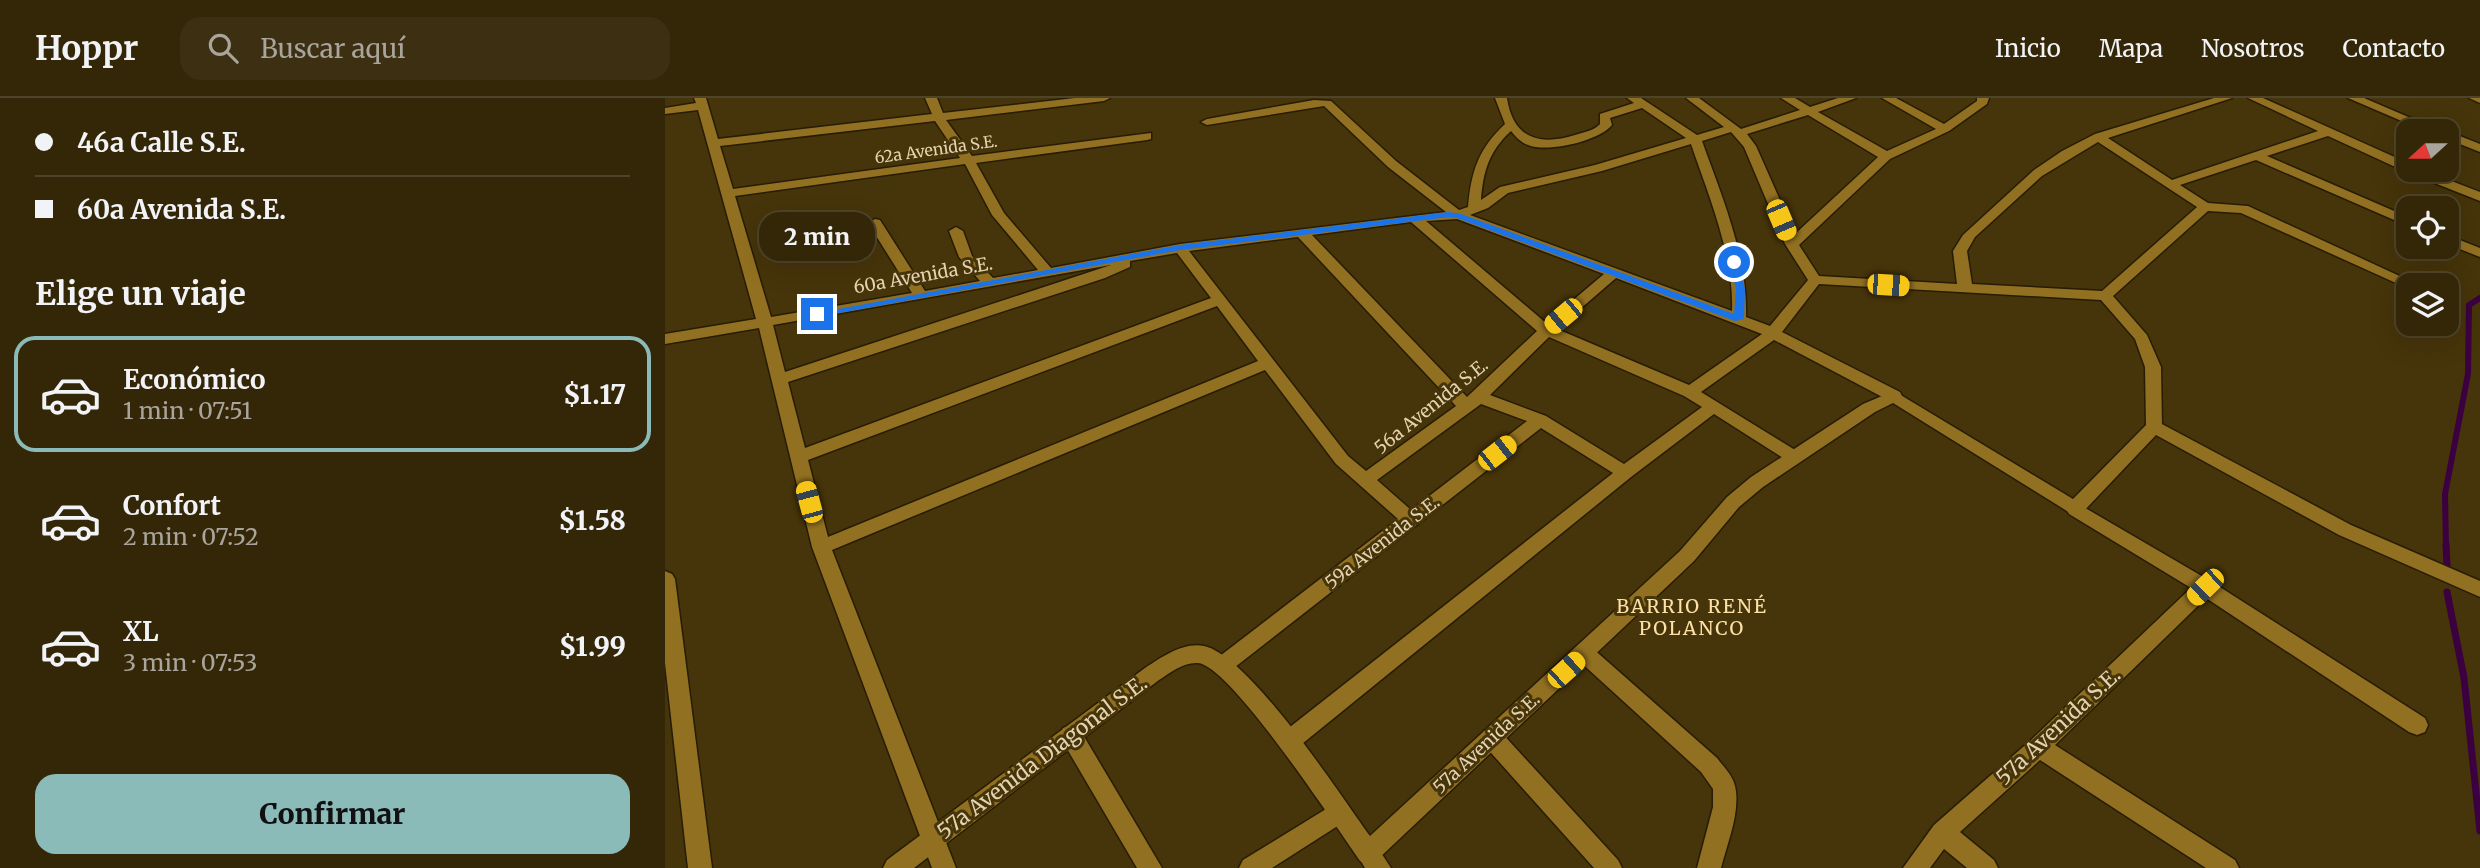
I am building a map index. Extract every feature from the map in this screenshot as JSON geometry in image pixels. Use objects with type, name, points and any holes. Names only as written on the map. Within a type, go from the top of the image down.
[{"type":"street","points":[[931,98],[938,116],[981,179],[999,215],[1046,271]]},
{"type":"street","points":[[712,143],[1104,98]]},
{"type":"street","points":[[1501,98],[1502,111],[1511,125],[1528,143],[1542,146],[1600,131],[1606,125],[1604,116],[1638,101],[1695,139],[1720,209],[1740,289],[1739,319]]},
{"type":"street","points":[[1692,98],[1736,130],[1750,146],[1792,244],[1815,280]]},
{"type":"street","points":[[1787,98],[1886,156]]},
{"type":"street","points":[[1458,215],[1474,209],[1504,190],[1598,168],[1850,98]]},
{"type":"street","points":[[1888,98],[1945,129]]},
{"type":"street","points":[[1792,244],[1886,156],[1945,129],[1983,102],[1983,98]]},
{"type":"street","points":[[1965,289],[1960,251],[1970,235],[2038,173],[2066,154],[2099,137],[2226,98]]},
{"type":"street","points":[[2254,98],[2396,162]]},
{"type":"street","points":[[2354,98],[2406,119]]},
{"type":"street","points":[[2475,98],[2480,100]]},
{"type":"street","points":[[665,111],[701,102],[765,323],[821,547],[944,868]]},
{"type":"street","points":[[1207,122],[1327,103],[1392,164],[1458,215],[1773,333],[1894,396],[2205,587],[2417,725]]},
{"type":"street","points":[[1474,209],[1476,177],[1483,157],[1490,143],[1511,125]]},
{"type":"street","points":[[2171,184],[2328,132]]},
{"type":"street","name":"62a Avenida S.E.","points":[[729,193],[1147,136]]},
{"type":"street","points":[[2099,137],[2205,207],[2243,209],[2396,278]]},
{"type":"street","points":[[2459,140],[2480,148]]},
{"type":"street","points":[[2257,156],[2396,217]]},
{"type":"street","points":[[2443,182],[2480,197]]},
{"type":"street","points":[[1815,280],[2105,296],[2205,207]]},
{"type":"street","name":"60a Avenida S.E.","points":[[665,339],[921,296],[1180,248],[1414,218],[1458,215]]},
{"type":"street","points":[[1414,218],[1547,330],[1690,392],[1794,457]]},
{"type":"street","points":[[875,223],[921,296]]},
{"type":"street","points":[[956,231],[966,257],[990,283]]},
{"type":"street","points":[[1302,233],[1473,402],[1540,419],[1625,473]]},
{"type":"street","points":[[2459,244],[2480,253]]},
{"type":"street","points":[[1180,248],[1342,460],[1411,520]]},
{"type":"street","points":[[780,379],[1100,275],[1144,254]]},
{"type":"street","name":"56a Avenida S.E.","points":[[1364,481],[1473,402],[1547,330],[1613,274]]},
{"type":"street","points":[[1690,392],[1773,333],[1815,280]]},
{"type":"street","points":[[2075,509],[2154,427],[2153,367],[2142,338],[2105,296]]},
{"type":"street","points":[[797,457],[1220,300]]},
{"type":"street","points":[[821,547],[1269,362]]},
{"type":"street","name":"57a Avenida S.E.","points":[[1373,860],[1492,737],[1687,556],[1733,502],[1756,482],[1869,408],[1894,396]]},
{"type":"street","points":[[1289,741],[1625,473],[1714,406]]},
{"type":"street","name":"59a Avenida S.E.","points":[[1223,665],[1540,419]]},
{"type":"street","points":[[2154,427],[2345,530],[2480,589]]},
{"type":"street","points":[[665,579],[700,868]]},
{"type":"street","name":"57a Avenida S.E.","points":[[1915,868],[1942,833],[2039,747],[2205,587]]},
{"type":"street","name":"57a Avenida Diagonal S.E.","points":[[895,868],[1071,734],[1177,658],[1193,653],[1209,656],[1223,665]]},
{"type":"street","points":[[1584,653],[1709,765],[1724,786],[1724,807],[1709,868]]},
{"type":"street","points":[[1223,665],[1289,741],[1373,860]]},
{"type":"street","points":[[1071,734],[1150,868]]},
{"type":"street","points":[[1492,737],[1610,868]]},
{"type":"street","points":[[2039,747],[2227,868]]},
{"type":"street","points":[[1251,868],[1339,812]]},
{"type":"street","points":[[1942,833],[1986,868]]},
{"type":"waterway","points":[[2446,546],[2445,494],[2468,374],[2469,305],[2480,298]]},
{"type":"waterway","points":[[2446,544],[2447,566]]},
{"type":"waterway","points":[[2447,592],[2464,678],[2480,831]]},
{"type":"district","name":"BARRIO RENÉ POLANCO","points":[[1692,617]]},
{"type":"route","points":[[817,314],[1180,248],[1449,215],[1458,215],[1739,319],[1740,289],[1734,262]]}]
